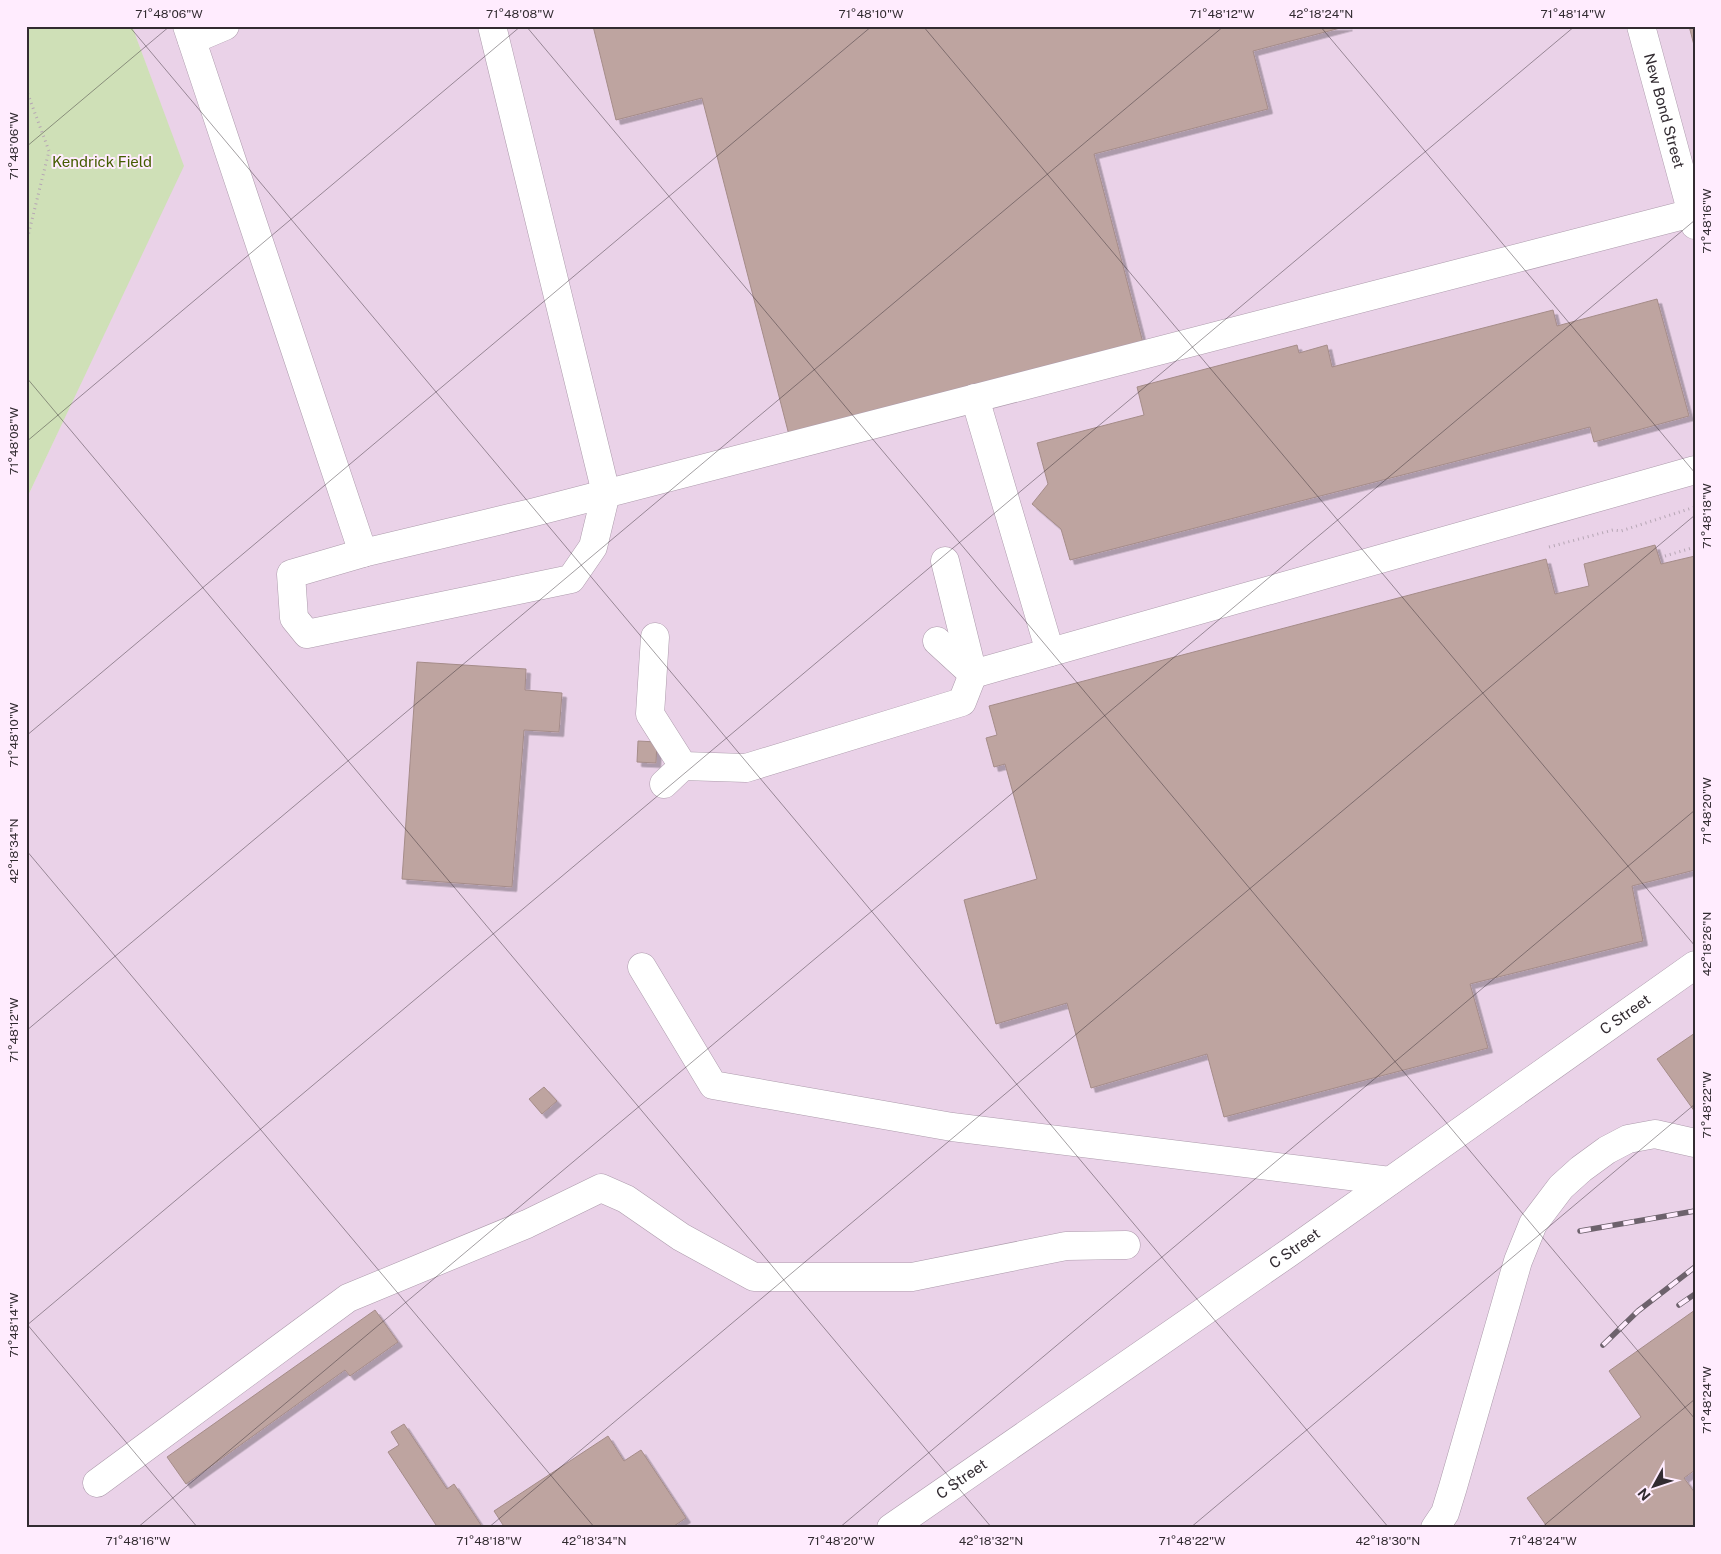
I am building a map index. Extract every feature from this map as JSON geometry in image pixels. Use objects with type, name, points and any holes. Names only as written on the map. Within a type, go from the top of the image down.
[{"type":"street","points":[[224,26],[190,33],[364,553]]},
{"type":"street","points":[[492,26],[606,493],[593,547],[571,579],[307,634],[294,618],[290,574],[364,553],[452,533],[606,493],[975,398],[1693,219]]},
{"type":"street","name":"New Bond Street","points":[[1641,26],[1693,219]]},
{"type":"street","points":[[975,398],[1050,652]]},
{"type":"street","points":[[974,674],[1695,470]]},
{"type":"street","points":[[656,637],[650,714],[674,775],[746,768],[962,702],[974,674],[945,561]]},
{"type":"street","points":[[937,641],[974,674]]},
{"type":"street","name":"C Street","points":[[893,1527],[1282,1258],[1695,965]]},
{"type":"street","points":[[642,967],[713,1085],[952,1127],[1390,1181]]},
{"type":"street","points":[[1435,1528],[1444,1513],[1453,1487],[1518,1261],[1533,1224],[1560,1187],[1600,1155],[1628,1139],[1655,1134],[1695,1143]]},
{"type":"street","points":[[97,1483],[348,1298],[527,1224],[601,1188],[626,1199],[681,1237],[754,1277],[912,1277],[1066,1246],[1126,1245]]},
{"type":"path","points":[[26,89],[49,151],[26,244]]},
{"type":"path","points":[[1549,548],[1613,530],[1621,531],[1695,508]]},
{"type":"path","points":[[1665,556],[1695,547]]},
{"type":"shaded area","points":[[132,26],[1695,26],[1695,1528],[26,1528],[26,500],[183,166]]},
{"type":"green space","name":"Kendrick Field","points":[[26,26],[132,26],[184,166],[26,500]]},
{"type":"building","points":[[593,26],[1348,26],[1253,51],[1268,109],[1094,154],[1143,343],[789,435],[702,98],[616,120]]},
{"type":"building","points":[[1689,26],[1695,26],[1695,49]]},
{"type":"building","points":[[1657,299],[1689,416],[1594,442],[1590,427],[1070,560],[1061,529],[1032,504],[1048,484],[1037,443],[1144,415],[1137,387],[1297,345],[1299,353],[1327,345],[1332,367],[1553,310],[1557,326]]},
{"type":"building","points":[[1655,545],[1661,564],[1695,556],[1695,870],[1632,886],[1643,941],[1470,984],[1488,1048],[1224,1117],[1207,1054],[1091,1088],[1067,1003],[996,1024],[964,900],[1037,879],[1005,764],[994,767],[986,738],[997,735],[989,706],[1546,559],[1555,594],[1589,586],[1584,564]]},
{"type":"building","points":[[417,662],[526,669],[525,690],[562,693],[559,732],[524,730],[512,887],[402,879]]},
{"type":"building","points":[[638,741],[657,742],[656,763],[637,762]]},
{"type":"building","points":[[1695,1033],[1695,1112],[1657,1059]]},
{"type":"building","points":[[544,1087],[557,1101],[542,1114],[529,1099]]},
{"type":"building","points":[[375,1310],[398,1342],[350,1376],[345,1370],[186,1484],[167,1457]]},
{"type":"building","points":[[1695,1310],[1695,1470],[1684,1478],[1695,1493],[1695,1528],[1548,1528],[1527,1498],[1641,1417],[1609,1371]]},
{"type":"building","points":[[404,1424],[447,1489],[454,1484],[483,1528],[438,1528],[388,1452],[399,1445],[391,1432]]},
{"type":"building","points":[[608,1436],[624,1461],[641,1450],[686,1518],[671,1528],[505,1528],[494,1511]]},
{"type":"railway","points":[[1580,1231],[1695,1211]]},
{"type":"railway","points":[[1603,1345],[1638,1311],[1695,1267]]},
{"type":"railway","points":[[1679,1305],[1695,1294]]}]
